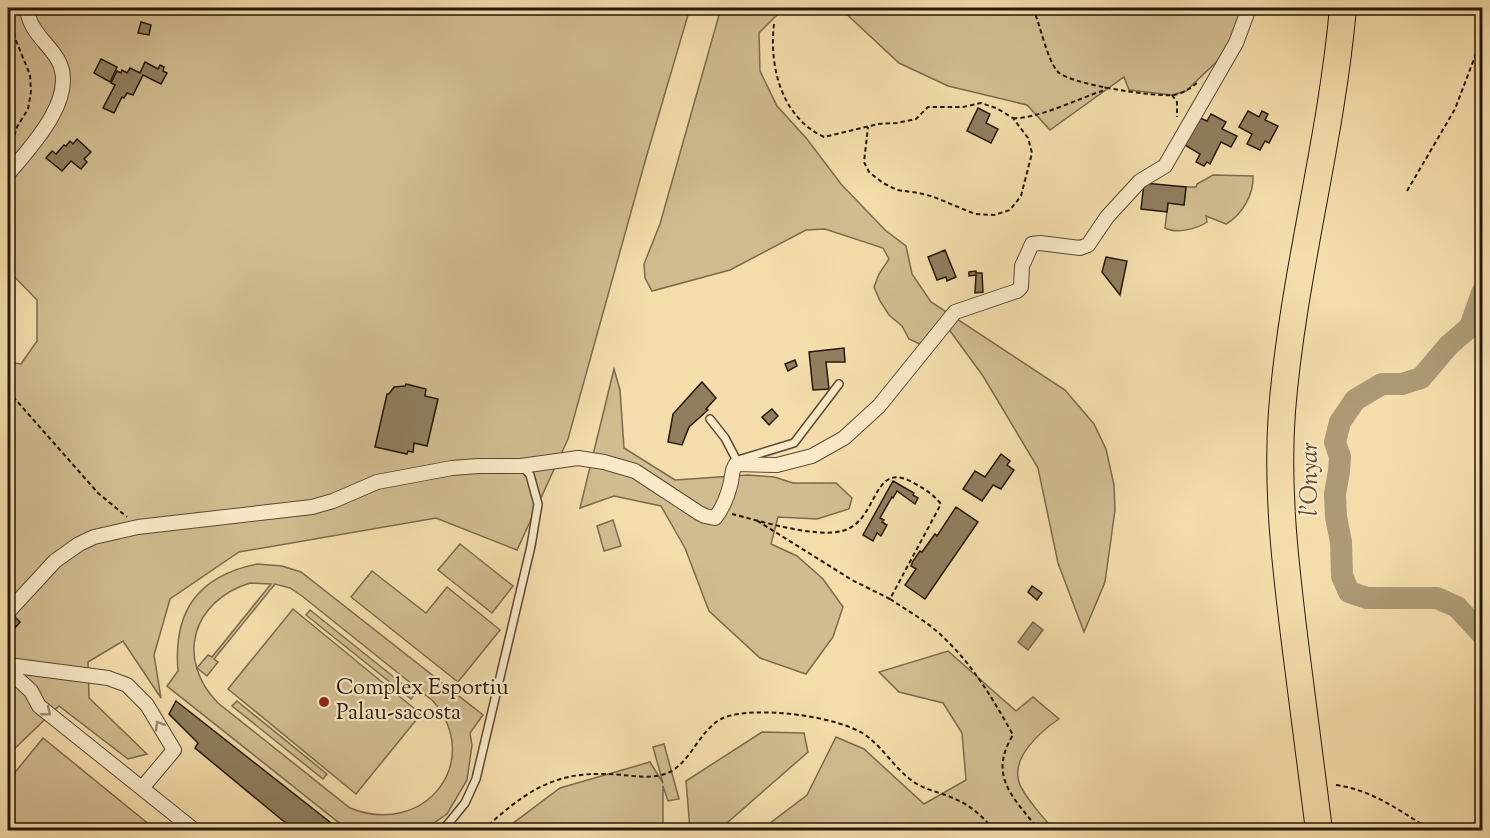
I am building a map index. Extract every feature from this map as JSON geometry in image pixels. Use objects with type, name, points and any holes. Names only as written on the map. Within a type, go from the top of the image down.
[{"type":"highway","points":[[1319,831],[1282,523],[1282,433],[1293,317],[1332,100],[1343,8]]},
{"type":"street","points":[[8,174],[33,144],[60,100],[64,79],[59,62],[32,26],[26,8]]},
{"type":"street","points":[[8,612],[45,570],[68,551],[94,537],[138,527],[312,507],[333,501],[377,482],[452,468],[521,466],[578,458],[604,462],[635,471],[705,516],[715,518],[721,511],[737,462],[777,465],[812,456],[844,438],[879,406],[955,312],[1017,291],[1021,287],[1022,266],[1032,244],[1080,248],[1088,245],[1107,217],[1140,181],[1165,166],[1236,43],[1249,8]]},
{"type":"street","points":[[8,665],[108,678],[127,685],[147,705],[174,750],[142,788]]},
{"type":"street","points":[[8,670],[31,691],[39,706],[194,831]]},
{"type":"lane","points":[[710,419],[725,438],[737,462],[794,443],[839,384]]},
{"type":"lane","points":[[443,831],[465,803],[476,779],[531,546],[538,504],[530,475],[521,466]]},
{"type":"path","points":[[8,156],[17,127],[28,109],[31,92],[30,75],[15,38],[11,8]]},
{"type":"path","points":[[1033,8],[1047,48],[1059,72],[1082,83],[1172,95]]},
{"type":"path","points":[[8,27],[11,15]]},
{"type":"path","points":[[774,24],[771,45],[780,87],[789,106],[804,124],[824,136],[868,127],[916,119],[928,107],[981,103],[996,108],[1012,118],[1028,138],[1032,153],[1021,196],[1010,210],[986,215],[975,214],[919,193],[897,190],[874,178],[864,162],[868,127]]},
{"type":"path","points":[[1407,191],[1455,109],[1482,38]]},
{"type":"path","points":[[1012,118],[1026,118],[1041,114],[1106,87]]},
{"type":"path","points":[[8,391],[98,493],[138,527]]},
{"type":"path","points":[[721,511],[812,531],[836,532],[849,529],[862,520],[882,484],[891,477],[905,478],[933,494],[941,504],[890,599]]},
{"type":"path","points":[[756,520],[852,580],[890,599],[942,635],[969,663],[1013,735],[1002,771],[1004,782],[1039,831]]},
{"type":"path","points":[[483,831],[510,805],[528,793],[556,780],[570,776],[604,774],[639,776],[666,774],[683,760],[711,726],[723,718],[759,712],[824,718],[859,731],[912,781],[967,805],[984,819],[993,831]]},
{"type":"path","points":[[1336,784],[1356,788],[1392,805],[1430,831]]},
{"type":"shaded area","points":[[8,8],[690,8],[568,439],[517,550],[436,518],[239,552],[170,599],[154,655],[161,698],[123,641],[88,662],[89,698],[147,754],[128,759],[59,706],[8,755],[8,362],[21,364],[37,341],[37,300],[8,270]]},
{"type":"shaded area","points":[[721,8],[784,8],[759,33],[760,71],[777,106],[807,139],[841,184],[885,230],[906,246],[912,274],[931,302],[1065,390],[1094,424],[1106,449],[1114,485],[1115,510],[1105,582],[1084,632],[1058,563],[1038,468],[983,376],[945,324],[926,347],[909,339],[902,326],[889,315],[874,287],[889,259],[883,248],[825,229],[806,230],[730,270],[652,291],[645,278],[644,264],[660,224]]},
{"type":"shaded area","points":[[840,8],[1249,8],[1236,43],[1186,91],[1172,95],[1129,90],[1124,77],[1050,130],[1027,105],[948,86],[899,63]]},
{"type":"shaded area","points":[[1213,175],[1253,176],[1249,197],[1242,210],[1226,224],[1206,216],[1207,222],[1192,229],[1175,231],[1165,228],[1168,203],[1184,205],[1186,187],[1196,187],[1197,184]]},
{"type":"shaded area","points":[[614,369],[620,390],[624,448],[675,480],[748,475],[774,477],[793,483],[836,483],[852,498],[849,509],[817,519],[778,517],[771,544],[797,556],[823,579],[843,607],[833,637],[806,674],[760,658],[709,611],[685,548],[661,506],[614,496],[580,508]]},
{"type":"shaded area","points":[[613,520],[621,546],[604,551],[597,526]]},
{"type":"shaded area","points":[[460,544],[513,586],[492,613],[438,570]]},
{"type":"shaded area","points":[[257,564],[282,566],[301,572],[483,715],[470,733],[472,745],[467,780],[447,814],[420,830],[353,830],[338,822],[167,686],[178,671],[180,631],[185,614],[205,587],[219,577]],"holes":[[[250,583],[271,584],[212,657],[208,655],[197,668],[194,650],[196,633],[203,617],[214,603],[230,592]],[[275,584],[290,588],[433,701],[447,724],[452,748],[449,770],[439,789],[422,803],[402,813],[377,815],[350,808],[218,703],[205,686],[197,668],[207,676],[218,662],[214,659]]]},
{"type":"shaded area","points":[[372,571],[426,613],[447,587],[500,630],[458,682],[351,597]]},
{"type":"shaded area","name":"Complex Esportiu Palau-sacosta","points":[[293,609],[421,714],[356,794],[228,689]]},
{"type":"shaded area","points":[[310,610],[415,694],[411,699],[306,615]]},
{"type":"shaded area","points":[[1033,622],[1043,630],[1028,650],[1018,642]]},
{"type":"shaded area","points":[[948,651],[1016,711],[1033,697],[1059,719],[1044,730],[1029,746],[1019,763],[1018,773],[1019,782],[1025,793],[1055,830],[761,830],[807,795],[836,737],[864,749],[924,804],[966,780],[962,733],[943,703],[899,692],[879,672]]},
{"type":"shaded area","points":[[237,701],[327,774],[323,779],[232,706]]},
{"type":"shaded area","points":[[762,732],[804,733],[808,752],[719,830],[690,830],[686,781]]},
{"type":"shaded area","points":[[43,738],[156,830],[8,830],[8,781]]},
{"type":"shaded area","points":[[664,744],[679,799],[668,801],[663,786],[663,830],[504,830],[560,788],[650,762],[663,783],[653,747]]},
{"type":"building","points":[[141,22],[151,25],[149,35],[138,33]]},
{"type":"building","points":[[101,59],[117,67],[110,82],[94,73]]},
{"type":"building","points":[[145,62],[158,69],[160,65],[164,67],[163,71],[167,73],[161,84],[143,75],[133,95],[127,93],[124,98],[122,97],[114,113],[103,108],[115,85],[111,83],[117,71],[121,73],[122,70],[127,73],[130,68],[140,73]]},
{"type":"building","points":[[978,108],[990,114],[986,123],[998,129],[991,143],[967,131]]},
{"type":"building","points":[[1248,111],[1259,117],[1262,111],[1268,114],[1265,120],[1278,126],[1269,143],[1265,141],[1260,150],[1247,144],[1252,134],[1239,127]]},
{"type":"building","points":[[1211,114],[1226,122],[1222,129],[1237,136],[1231,147],[1221,142],[1210,164],[1207,162],[1204,166],[1196,162],[1200,154],[1185,145],[1200,118],[1207,121]]},
{"type":"building","points":[[77,139],[91,152],[84,159],[87,162],[81,169],[71,161],[62,171],[46,158],[52,151],[56,154],[64,145],[66,146],[70,141],[73,144]]},
{"type":"building","points":[[1144,183],[1186,187],[1184,205],[1168,203],[1167,212],[1141,209]]},
{"type":"building","points":[[945,250],[956,277],[947,281],[946,277],[937,280],[928,257]]},
{"type":"building","points":[[1106,257],[1127,261],[1120,295],[1102,272]]},
{"type":"building","points":[[976,271],[976,273],[982,273],[983,292],[975,293],[976,275],[969,276],[969,272]]},
{"type":"building","points":[[844,348],[845,362],[826,362],[829,389],[813,390],[809,352]]},
{"type":"building","points":[[795,360],[797,366],[788,371],[785,364]]},
{"type":"building","points":[[702,382],[716,398],[706,409],[708,410],[689,427],[682,445],[668,442],[673,414]]},
{"type":"building","points":[[406,384],[426,389],[425,396],[438,399],[427,446],[414,443],[413,452],[408,451],[407,454],[375,447],[387,394],[394,387]]},
{"type":"building","points":[[772,409],[778,416],[769,425],[762,417]]},
{"type":"building","points":[[1001,454],[1010,461],[1007,465],[1014,470],[1001,489],[993,485],[982,501],[963,489],[975,471],[985,477]]},
{"type":"building","points":[[893,481],[914,493],[913,495],[918,498],[915,504],[897,491],[880,518],[887,525],[881,536],[877,533],[873,541],[863,535]]},
{"type":"building","points":[[956,507],[978,522],[925,599],[905,585],[916,569],[911,566],[920,551],[922,552],[935,534],[937,536]]},
{"type":"building","points":[[1032,586],[1042,593],[1037,600],[1028,592]]},
{"type":"building","points":[[14,616],[20,622],[9,635],[8,624]]},
{"type":"building","points":[[176,701],[340,830],[297,830],[282,820],[195,748],[198,743],[169,714]]},
{"type":"waterway","name":"l'Onyar","points":[[1482,293],[1470,327],[1449,345],[1421,378],[1402,384],[1382,384],[1355,400],[1340,422],[1335,442],[1340,457],[1335,494],[1336,517],[1341,542],[1342,576],[1349,592],[1367,598],[1437,598],[1457,607],[1482,634]]},
{"type":"place","name":"Complex Esportiu Palau-sacosta","points":[[324,702]]}]
